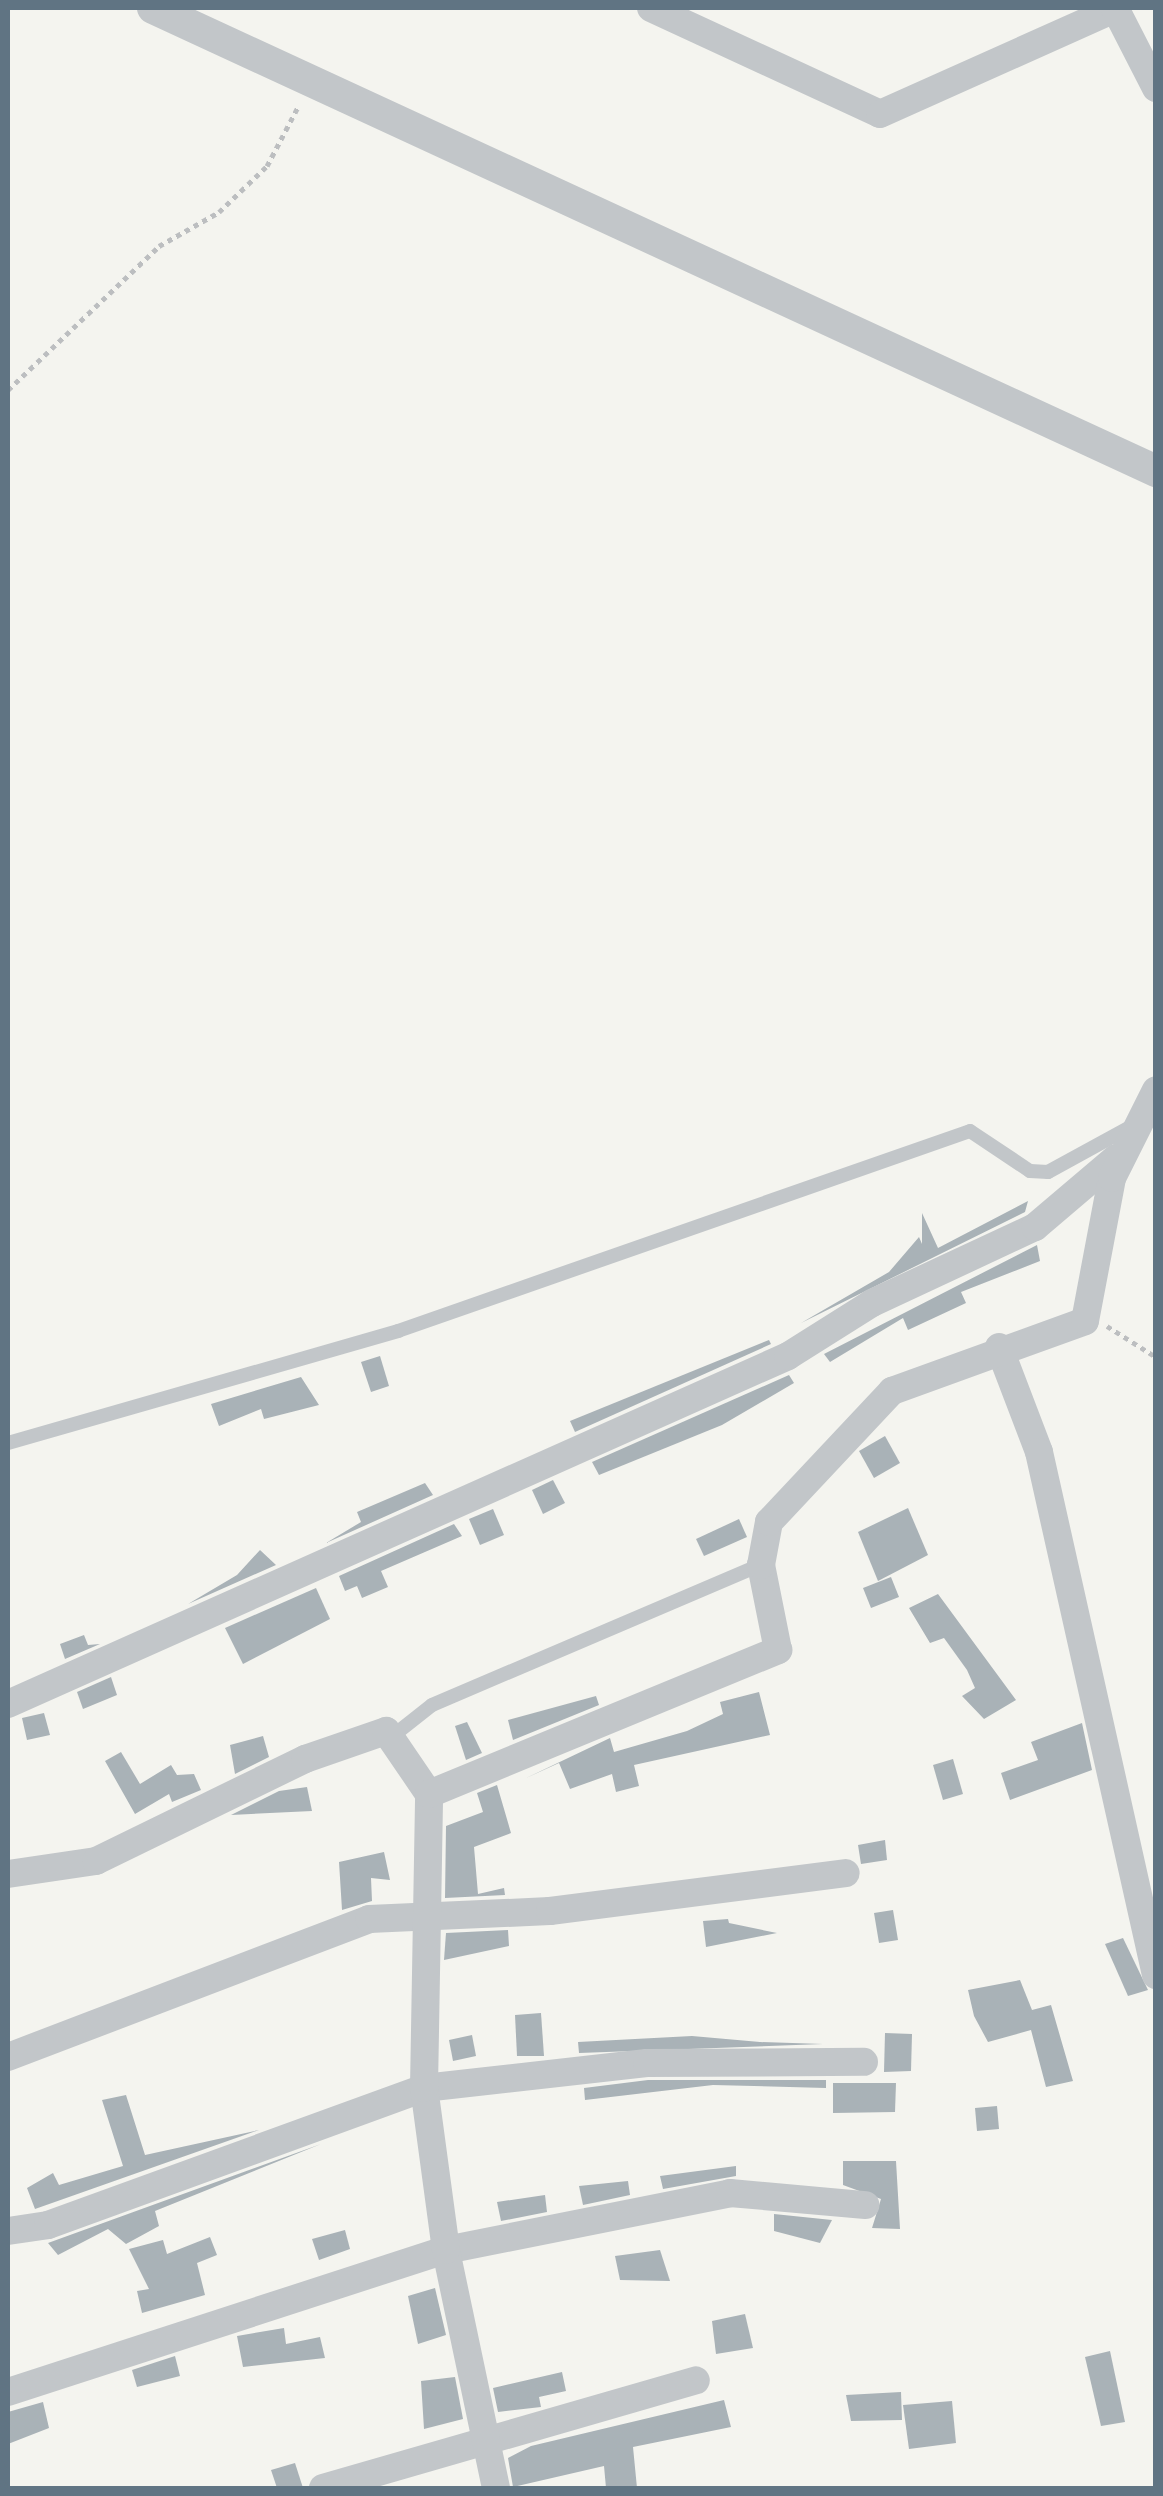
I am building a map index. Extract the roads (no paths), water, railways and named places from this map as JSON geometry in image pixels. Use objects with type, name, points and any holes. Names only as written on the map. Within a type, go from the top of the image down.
[{"type":"street","points":[[153,8],[1156,471]]},
{"type":"street","points":[[650,8],[880,114],[1116,8],[1156,88]]},
{"type":"street","points":[[429,1794],[778,1650],[761,1565],[768,1522],[880,1403],[931,1371],[1085,1321],[1120,1152],[1156,1090]]},
{"type":"street","points":[[8,1704],[788,1356],[872,1303],[1035,1228],[1120,1152]]},
{"type":"street","points":[[999,1347],[1040,1452],[1156,1975]]},
{"type":"street","points":[[8,1874],[96,1861],[305,1760],[394,1734],[429,1794],[424,2088],[446,2250],[496,2488]]},
{"type":"street","points":[[8,2057],[320,1933],[424,1914],[550,1912],[846,1873]]},
{"type":"street","points":[[8,2231],[48,2225],[424,2088],[663,2062],[864,2062]]},
{"type":"street","points":[[8,2392],[446,2250],[730,2193],[865,2205]]},
{"type":"street","points":[[322,2488],[486,2437],[696,2380]]},
{"type":"lane","points":[[8,1442],[398,1331],[970,1131],[1030,1171],[1048,1172],[1136,1122]]},
{"type":"lane","points":[[394,1734],[432,1706],[761,1565]]}]
